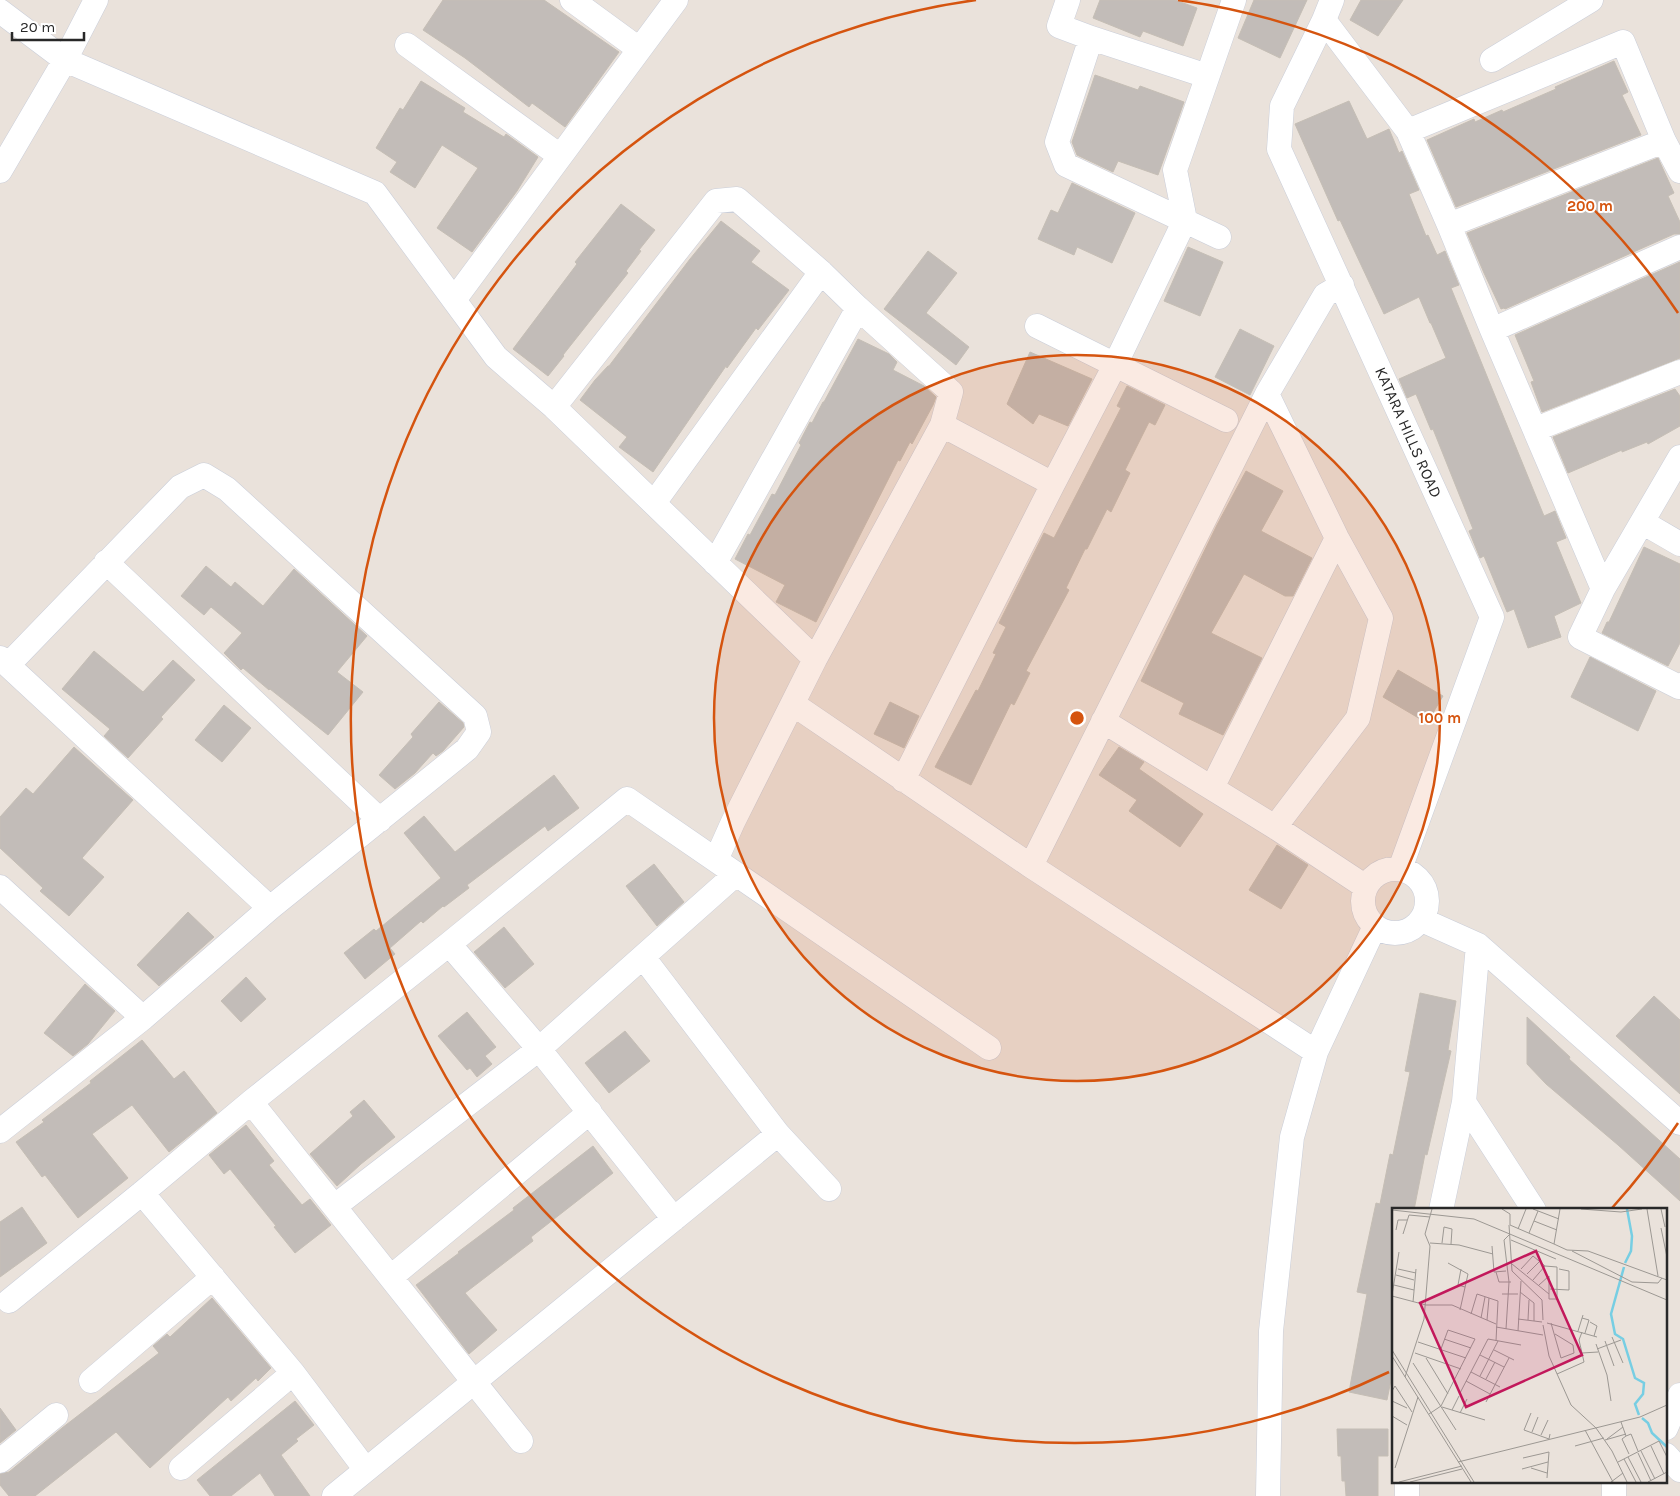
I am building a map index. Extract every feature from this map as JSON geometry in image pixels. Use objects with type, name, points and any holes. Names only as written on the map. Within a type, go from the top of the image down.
[{"type":"street","points":[[0,171],[65,60],[96,0]]},
{"type":"street","points":[[572,0],[639,49]]},
{"type":"street","points":[[454,300],[676,0]]},
{"type":"street","points":[[1068,0],[1059,26],[1207,76]]},
{"type":"street","points":[[903,780],[1115,365],[1185,220],[1175,170],[1234,0]]},
{"type":"street","points":[[1492,60],[1591,0]]},
{"type":"street","points":[[1328,10],[1408,131],[1604,589]]},
{"type":"street","name":"KATARA HILLS ROAD","points":[[1328,10],[1282,106],[1279,149],[1492,617],[1400,869]]},
{"type":"street","points":[[0,11],[65,60],[375,193],[496,357],[554,407],[815,659]]},
{"type":"street","points":[[1091,38],[1057,142],[1066,165],[1219,237]]},
{"type":"street","points":[[1408,131],[1623,42],[1664,141],[1680,171]]},
{"type":"street","points":[[407,44],[560,156]]},
{"type":"street","points":[[1449,225],[1664,141]]},
{"type":"street","points":[[554,407],[716,201],[738,198],[951,392],[942,426],[815,659],[733,822],[716,860]]},
{"type":"street","points":[[1492,330],[1680,247]]},
{"type":"street","points":[[654,503],[821,272]]},
{"type":"street","points":[[1031,866],[1267,394],[1325,295],[1342,285]]},
{"type":"street","points":[[715,563],[858,308]]},
{"type":"street","points":[[1036,326],[1226,420]]},
{"type":"street","points":[[1536,429],[1680,372]]},
{"type":"street","points":[[1267,394],[1337,538],[1381,618],[1358,718],[1275,827]]},
{"type":"street","points":[[942,426],[1053,484]]},
{"type":"street","points":[[1680,457],[1604,589],[1580,637],[1679,687],[1680,685]]},
{"type":"street","points":[[0,1131],[143,1018],[270,908],[467,748],[479,732],[475,716],[227,489],[204,475],[180,487],[4,662],[270,908]]},
{"type":"street","points":[[1642,522],[1680,544]]},
{"type":"street","points":[[1212,788],[1337,538]]},
{"type":"street","points":[[106,562],[380,820]]},
{"type":"street","points":[[794,704],[1031,866],[1316,1052]]},
{"type":"street","points":[[1103,722],[1275,827],[1366,887]]},
{"type":"street","points":[[9,1301],[251,1102],[627,799],[989,1048]]},
{"type":"street","points":[[1389,869],[1400,869],[1410,872],[1419,879],[1425,888],[1428,899],[1422,920],[1414,928],[1405,932],[1394,934],[1384,932],[1375,926],[1363,908],[1366,887],[1380,872],[1389,869]]},
{"type":"street","points":[[336,1206],[539,1050],[736,874]]},
{"type":"street","points":[[0,887],[143,1018]]},
{"type":"street","points":[[1422,920],[1478,945],[1679,1118]]},
{"type":"street","points":[[1268,1496],[1272,1331],[1292,1137],[1316,1052],[1375,926]]},
{"type":"street","points":[[449,944],[590,1112],[674,1219]]},
{"type":"street","points":[[1441,1208],[1464,1102],[1478,945]]},
{"type":"street","points":[[643,957],[778,1134],[829,1189]]},
{"type":"street","points":[[251,1102],[336,1206],[521,1441]]},
{"type":"street","points":[[1464,1102],[1533,1208]]},
{"type":"street","points":[[391,1277],[590,1112]]},
{"type":"street","points":[[334,1496],[778,1134]]},
{"type":"street","points":[[142,1193],[293,1373],[366,1470]]},
{"type":"street","points":[[91,1381],[213,1276]]},
{"type":"street","points":[[181,1468],[293,1373]]},
{"type":"street","points":[[1668,1423],[1680,1395]]},
{"type":"street","points":[[0,1461],[56,1416]]},
{"type":"street","points":[[1668,1457],[1680,1470]]},
{"type":"building","points":[[443,0],[544,0],[619,52],[565,127],[532,103],[529,107],[465,58],[423,30]]},
{"type":"building","points":[[1100,0],[1175,0],[1197,8],[1183,46],[1143,31],[1140,37],[1093,18]]},
{"type":"building","points":[[1254,0],[1307,0],[1280,58],[1238,38]]},
{"type":"building","points":[[1361,0],[1403,0],[1378,36],[1350,20]]},
{"type":"building","points":[[1614,61],[1628,92],[1622,95],[1641,135],[1456,207],[1427,140],[1474,119],[1475,122],[1502,110],[1503,112]]},
{"type":"building","points":[[1095,75],[1138,90],[1140,86],[1184,102],[1158,175],[1118,161],[1113,172],[1077,155],[1072,142]]},
{"type":"building","points":[[421,81],[465,108],[463,112],[504,137],[506,134],[538,157],[517,191],[472,252],[437,228],[478,168],[442,145],[415,188],[390,172],[397,162],[376,148],[400,108],[403,110]]},
{"type":"building","points":[[1349,101],[1367,139],[1389,129],[1399,153],[1402,151],[1419,190],[1409,194],[1426,236],[1428,235],[1437,255],[1445,251],[1459,285],[1451,288],[1544,516],[1555,511],[1566,538],[1556,542],[1581,603],[1554,616],[1561,637],[1528,648],[1514,609],[1507,612],[1484,556],[1480,558],[1469,531],[1473,529],[1433,429],[1431,430],[1416,394],[1407,398],[1399,379],[1446,358],[1431,323],[1419,297],[1384,314],[1340,220],[1338,221],[1295,124]]},
{"type":"building","points":[[1658,158],[1674,193],[1668,196],[1680,222],[1680,234],[1674,234],[1505,309],[1501,309],[1467,233]]},
{"type":"building","points":[[1072,183],[1135,213],[1112,263],[1077,247],[1074,255],[1038,239],[1051,210],[1058,213]]},
{"type":"building","points":[[621,204],[655,230],[639,250],[641,251],[626,271],[628,273],[548,376],[513,349],[577,264],[575,262]]},
{"type":"building","points":[[721,221],[760,251],[751,262],[789,290],[758,330],[756,328],[727,368],[726,366],[653,472],[619,447],[627,437],[580,400],[595,380],[609,366]]},
{"type":"building","points":[[1188,247],[1223,262],[1200,316],[1164,301]]},
{"type":"building","points":[[928,251],[957,273],[926,313],[969,347],[956,365],[884,309]]},
{"type":"building","points":[[1680,262],[1680,358],[1542,412],[1531,382],[1534,381],[1515,335]]},
{"type":"building","points":[[1240,329],[1274,346],[1250,395],[1215,377]]},
{"type":"building","points":[[858,339],[889,354],[897,362],[893,370],[924,386],[936,397],[912,444],[910,442],[900,461],[898,460],[816,622],[776,602],[785,585],[735,559],[772,494],[775,495],[801,445],[799,443],[810,422],[812,423]]},
{"type":"building","points":[[1030,352],[1092,379],[1068,426],[1039,414],[1033,424],[1007,404]]},
{"type":"building","points":[[1127,386],[1165,405],[1155,425],[1149,422],[1125,470],[1130,473],[1111,512],[1107,509],[1087,549],[1085,549],[1066,588],[1069,590],[1026,671],[1030,673],[1014,705],[1011,703],[971,785],[935,767],[976,690],[978,691],[996,654],[993,653],[1006,627],[999,623],[1044,533],[1054,538],[1121,408],[1117,406]]},
{"type":"building","points":[[1675,389],[1680,396],[1680,426],[1648,444],[1647,442],[1622,452],[1622,450],[1568,473],[1553,437]]},
{"type":"building","points":[[1246,471],[1283,491],[1261,531],[1312,558],[1293,596],[1285,596],[1244,574],[1211,633],[1262,658],[1223,735],[1179,714],[1184,703],[1141,681],[1217,525]]},
{"type":"building","points":[[1644,547],[1680,564],[1680,643],[1668,666],[1602,633]]},
{"type":"building","points":[[206,566],[231,587],[235,582],[263,606],[294,569],[367,636],[337,672],[363,692],[328,735],[243,668],[241,670],[224,653],[242,633],[211,607],[204,615],[181,596]]},
{"type":"building","points":[[94,651],[143,692],[173,660],[195,680],[161,717],[163,719],[128,758],[104,736],[110,729],[62,689]]},
{"type":"building","points":[[1590,657],[1656,691],[1638,731],[1571,697]]},
{"type":"building","points":[[1398,670],[1443,696],[1427,723],[1383,697]]},
{"type":"building","points":[[439,702],[463,723],[464,727],[443,751],[436,756],[433,753],[415,773],[395,789],[379,775],[413,737],[411,734]]},
{"type":"building","points":[[890,702],[919,716],[904,748],[874,734]]},
{"type":"building","points":[[224,705],[251,728],[222,762],[195,740]]},
{"type":"building","points":[[74,747],[133,800],[82,858],[104,877],[69,916],[40,891],[43,888],[0,848],[0,817],[26,788],[33,794]]},
{"type":"building","points":[[1119,747],[1144,762],[1139,769],[1203,814],[1180,847],[1129,811],[1137,800],[1099,775]]},
{"type":"building","points":[[554,775],[579,808],[548,831],[545,826],[467,885],[469,888],[423,923],[421,921],[390,948],[395,954],[365,979],[344,953],[374,929],[376,931],[441,878],[404,833],[424,816],[455,852]]},
{"type":"building","points":[[1277,845],[1308,865],[1281,909],[1249,890]]},
{"type":"building","points":[[654,864],[684,902],[657,926],[626,886]]},
{"type":"building","points":[[188,912],[214,937],[159,986],[137,965]]},
{"type":"building","points":[[504,927],[534,964],[505,988],[474,952]]},
{"type":"building","points":[[246,977],[266,999],[241,1022],[221,1001]]},
{"type":"building","points":[[85,984],[115,1011],[88,1044],[73,1056],[44,1033]]},
{"type":"building","points":[[1420,993],[1456,1001],[1448,1050],[1451,1051],[1427,1155],[1425,1154],[1414,1208],[1392,1208],[1392,1375],[1387,1400],[1349,1392],[1367,1294],[1357,1292],[1376,1203],[1380,1204],[1390,1154],[1393,1155],[1410,1072],[1405,1071]]},
{"type":"building","points":[[1654,996],[1680,1020],[1680,1094],[1616,1036]]},
{"type":"building","points":[[467,1012],[496,1047],[485,1056],[492,1064],[477,1077],[470,1068],[467,1070],[438,1036]]},
{"type":"building","points":[[1527,1017],[1570,1057],[1569,1059],[1680,1159],[1680,1201],[1546,1084],[1527,1064]]},
{"type":"building","points":[[625,1031],[650,1061],[609,1093],[585,1063]]},
{"type":"building","points":[[142,1040],[174,1079],[184,1071],[217,1113],[169,1152],[132,1105],[92,1134],[128,1178],[78,1218],[45,1175],[42,1177],[16,1142],[44,1122],[42,1120],[91,1083],[90,1081]]},
{"type":"building","points":[[364,1100],[395,1137],[337,1186],[310,1154],[353,1116],[350,1112]]},
{"type":"building","points":[[246,1125],[274,1161],[269,1165],[302,1205],[310,1199],[331,1225],[295,1253],[230,1169],[224,1174],[209,1155]]},
{"type":"building","points":[[593,1146],[613,1173],[531,1237],[533,1241],[465,1293],[497,1330],[469,1354],[416,1285],[514,1210],[513,1208]]},
{"type":"building","points":[[22,1207],[47,1243],[0,1277],[0,1222]]},
{"type":"building","points":[[212,1298],[271,1368],[258,1381],[256,1378],[231,1401],[228,1397],[150,1468],[116,1432],[35,1496],[9,1496],[0,1485],[0,1474],[9,1472],[62,1428],[159,1353],[153,1346],[167,1334],[170,1337]]},
{"type":"building","points":[[295,1401],[314,1425],[296,1439],[298,1441],[281,1455],[310,1496],[275,1496],[260,1473],[231,1496],[210,1496],[197,1480]]},
{"type":"building","points":[[0,1408],[16,1430],[0,1443]]},
{"type":"building","points":[[1337,1429],[1388,1429],[1388,1456],[1378,1456],[1378,1496],[1346,1496],[1345,1481],[1342,1481],[1341,1456],[1338,1456]]}]
